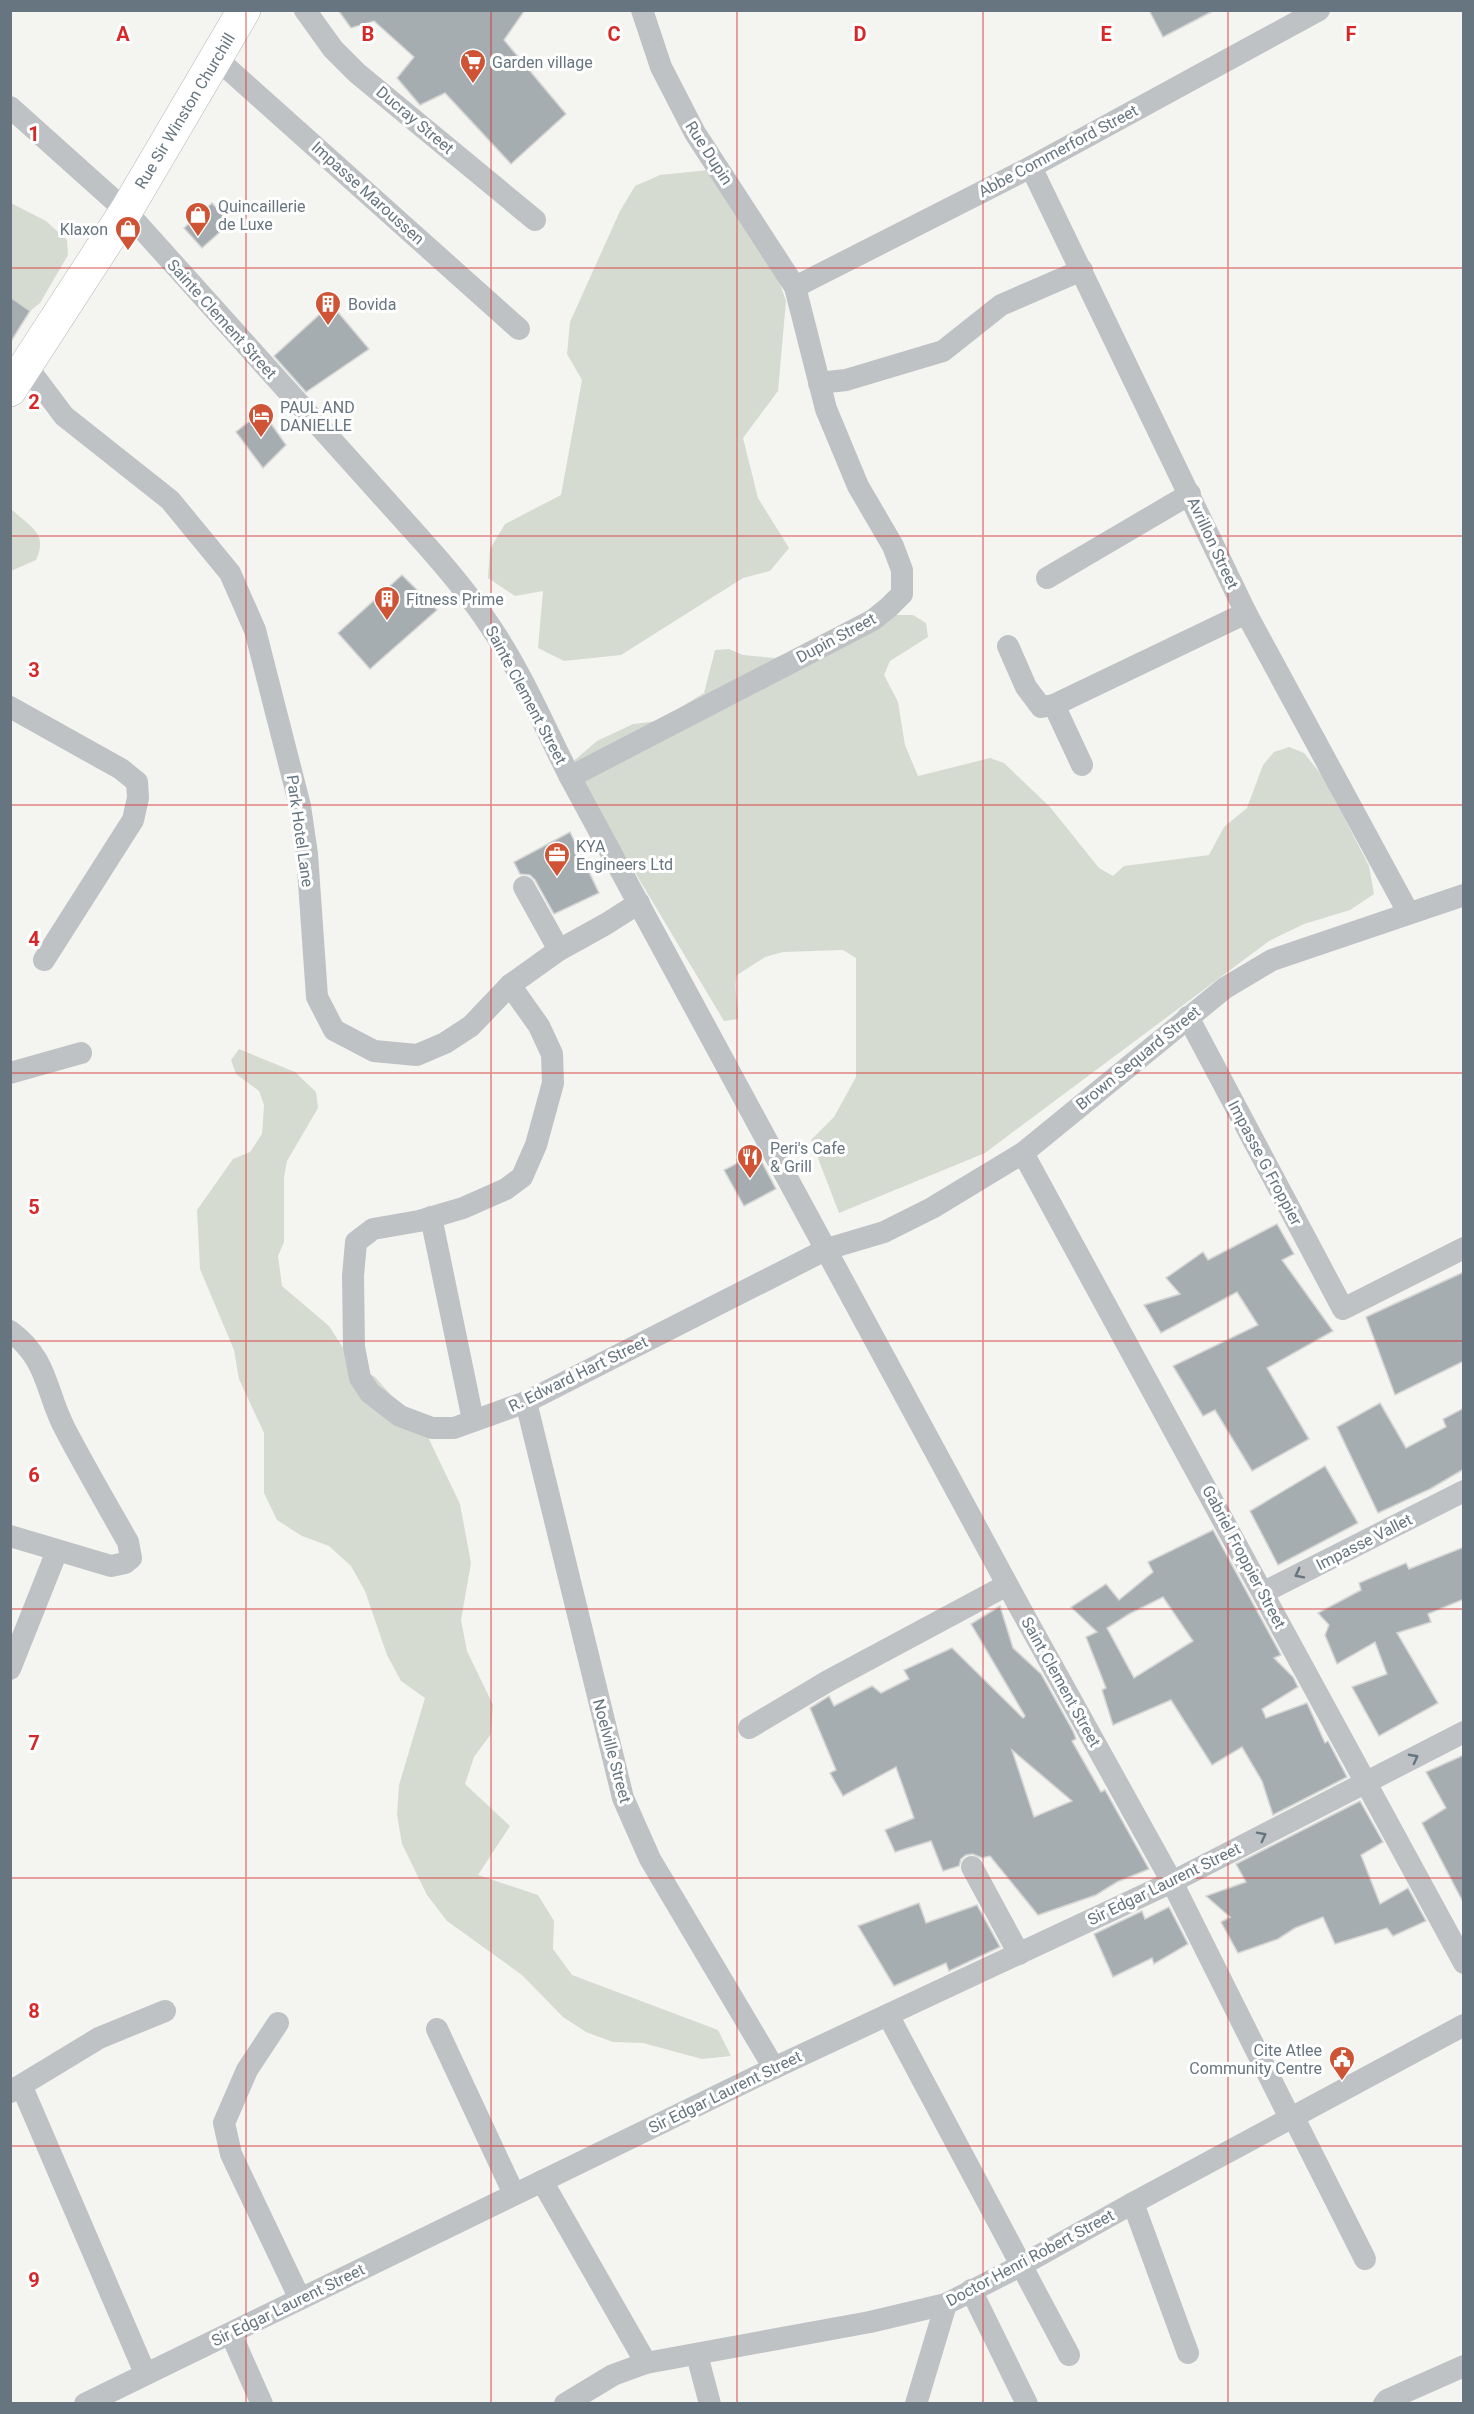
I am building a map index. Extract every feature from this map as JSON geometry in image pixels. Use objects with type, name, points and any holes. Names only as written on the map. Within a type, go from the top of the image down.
[{"type":"street","name":"Rue Sir Winston Churchill","points":[[18,377],[126,211],[244,10]]},
{"type":"street","name":"Ducray Street","points":[[305,10],[333,49],[357,73],[535,220]]},
{"type":"street","name":"Rue Dupin","points":[[642,10],[661,67],[684,113],[795,287]]},
{"type":"street","name":"Abbe Commerford Street","points":[[795,287],[1031,167],[1319,10]]},
{"type":"street","name":"Impasse Maroussen","points":[[216,58],[519,329]]},
{"type":"street","name":"Sainte Clement Street","points":[[10,107],[126,211],[461,585],[512,661],[570,777],[827,1249]]},
{"type":"street","name":"Avrillon Street","points":[[1031,167],[1246,613],[1408,912]]},
{"type":"street","points":[[819,383],[846,380],[942,351],[1001,305],[1082,270]]},
{"type":"street","name":"Dupin Street","points":[[570,777],[873,620],[902,594],[902,570],[893,546],[858,486],[826,409],[795,287]]},
{"type":"street","name":"Park Hotel Lane","points":[[18,377],[170,500],[230,573],[255,630],[300,806],[307,854],[317,997],[334,1030],[374,1051],[417,1055],[445,1043],[471,1026],[510,986],[559,950],[639,903]]},
{"type":"street","points":[[1047,578],[1190,494]]},
{"type":"street","points":[[1008,646],[1026,687],[1041,707],[1054,705],[1246,613]]},
{"type":"street","points":[[1054,705],[1082,765]]},
{"type":"street","points":[[10,707],[121,769],[137,782],[138,798],[133,820],[44,960]]},
{"type":"street","points":[[524,887],[559,950]]},
{"type":"street","name":"Brown Sequard Street","points":[[827,1249],[884,1232],[932,1208],[1023,1152],[1225,988],[1272,960],[1408,912],[1464,895]]},
{"type":"street","points":[[473,1420],[431,1217],[462,1208],[506,1189],[522,1177],[536,1145],[553,1083],[552,1054],[539,1026],[510,986]]},
{"type":"street","name":"Impasse G Froppier","points":[[1188,1017],[1343,1309],[1464,1248]]},
{"type":"street","points":[[10,1073],[81,1053]]},
{"type":"street","name":"Gabriel Froppier Street","points":[[1023,1152],[1464,1963]]},
{"type":"street","name":"R. Edward Hart Street","points":[[431,1217],[373,1229],[356,1242],[353,1276],[354,1347],[360,1377],[370,1393],[400,1416],[432,1428],[454,1428],[526,1402],[827,1249]]},
{"type":"street","name":"Saint Clement Street","points":[[827,1249],[1007,1585],[1172,1882],[1365,2259]]},
{"type":"street","points":[[10,1331],[26,1342],[42,1367],[64,1426],[128,1542],[131,1558],[125,1563],[111,1566],[10,1536]]},
{"type":"street","name":"Noelville Street","points":[[526,1402],[623,1797],[650,1859],[774,2068]]},
{"type":"street","name":"Impasse Vallet","points":[[1264,1592],[1464,1491]]},
{"type":"street","points":[[10,1669],[57,1551]]},
{"type":"street","points":[[749,1728],[828,1681],[1007,1585]]},
{"type":"street","name":"Sir Edgar Laurent Street","points":[[86,2403],[774,2068],[1172,1882],[1464,1732]]},
{"type":"street","points":[[972,1867],[1019,1954]]},
{"type":"street","points":[[145,2373],[16,2090],[99,2038],[165,2011]]},
{"type":"street","points":[[888,2015],[1069,2355]]},
{"type":"street","points":[[278,2023],[248,2070],[224,2123],[231,2154],[300,2299]]},
{"type":"street","name":"Doctor Henri Robert Street","points":[[565,2403],[613,2375],[646,2363],[909,2315],[946,2304],[1464,2025]]},
{"type":"street","points":[[437,2029],[514,2194]]},
{"type":"street","points":[[542,2181],[646,2363]]},
{"type":"street","points":[[1133,2203],[1188,2353]]},
{"type":"street","points":[[971,2290],[1027,2403]]},
{"type":"street","points":[[916,2403],[946,2304]]},
{"type":"street","points":[[231,2334],[262,2403]]},
{"type":"street","points":[[697,2355],[710,2403]]},
{"type":"street","points":[[1384,2403],[1464,2366]]},
{"type":"shaded area","points":[[709,170],[766,244],[786,301],[778,391],[743,438],[758,498],[789,548],[770,571],[743,578],[621,655],[564,661],[538,648],[543,591],[515,596],[488,578],[490,549],[505,524],[561,495],[582,380],[567,354],[570,322],[620,211],[635,186],[660,175]]},
{"type":"shaded area","points":[[11,203],[46,221],[67,240],[68,255],[40,303],[30,311],[11,316]]},
{"type":"shaded area","points":[[11,509],[30,525],[39,536],[40,543],[36,560],[11,571]]},
{"type":"shaded area","points":[[880,615],[913,615],[926,623],[928,637],[890,661],[884,675],[898,702],[905,745],[918,776],[990,758],[1004,763],[1050,807],[1099,868],[1113,876],[1124,866],[1209,855],[1224,827],[1247,808],[1263,765],[1274,752],[1289,747],[1304,753],[1324,778],[1369,866],[1374,894],[1350,910],[1304,924],[1269,941],[985,1153],[839,1213],[811,1140],[834,1117],[856,1077],[856,958],[843,950],[783,952],[765,957],[737,975],[738,1019],[724,1021],[570,764],[597,741],[633,724],[658,721],[704,693],[715,650],[729,649],[743,655],[775,658]]},
{"type":"shaded area","points":[[239,1049],[295,1072],[316,1092],[318,1108],[287,1161],[284,1177],[284,1242],[278,1256],[282,1286],[329,1326],[354,1365],[375,1377],[428,1437],[460,1504],[471,1563],[461,1620],[467,1651],[493,1705],[491,1734],[474,1757],[465,1784],[510,1826],[478,1875],[538,1895],[554,1921],[553,1949],[572,1975],[718,2030],[731,2056],[702,2059],[643,2043],[613,2042],[586,2032],[563,2017],[522,1975],[447,1921],[427,1895],[402,1844],[397,1815],[399,1785],[425,1698],[401,1681],[387,1655],[365,1591],[351,1566],[329,1546],[302,1536],[277,1520],[264,1493],[264,1433],[239,1379],[234,1350],[200,1269],[197,1210],[233,1159],[250,1152],[262,1134],[264,1105],[259,1091],[236,1074],[231,1060]]},
{"type":"building","name":"Garden village","points":[[338,10],[525,10],[504,40],[566,114],[511,164],[445,93],[420,105],[397,78],[414,57],[374,21],[351,28]]},
{"type":"building","points":[[1149,10],[1215,10],[1163,37]]},
{"type":"building","points":[[212,203],[230,223],[202,248],[184,228]]},
{"type":"building","points":[[10,297],[30,311],[10,343]]},
{"type":"building","name":"Bovida","points":[[331,304],[369,349],[306,392],[274,356]]},
{"type":"building","name":"PAUL AND DANIELLE","points":[[262,411],[286,445],[263,468],[236,432]]},
{"type":"building","name":"Fitness Prime","points":[[402,575],[437,610],[370,669],[338,633]]},
{"type":"building","name":"KYA Engineers Ltd","points":[[570,832],[599,893],[554,914],[535,880],[530,875],[520,874],[514,862]]},
{"type":"building","name":"Peri's Cafe & Grill","points":[[757,1153],[776,1189],[744,1206],[724,1170]]},
{"type":"building","points":[[1277,1224],[1294,1254],[1282,1260],[1333,1331],[1267,1368],[1309,1439],[1252,1471],[1215,1410],[1203,1416],[1173,1366],[1258,1325],[1237,1292],[1161,1333],[1144,1305],[1180,1294],[1166,1278],[1203,1252],[1208,1260]]},
{"type":"building","points":[[1464,1272],[1464,1361],[1395,1395],[1366,1317]]},
{"type":"building","points":[[1380,1403],[1406,1448],[1446,1427],[1443,1419],[1464,1408],[1464,1469],[1430,1489],[1378,1513],[1337,1427]]},
{"type":"building","points":[[1325,1466],[1358,1523],[1278,1565],[1250,1511]]},
{"type":"building","points":[[1213,1530],[1281,1655],[1274,1658],[1293,1677],[1298,1687],[1262,1709],[1266,1718],[1307,1703],[1325,1743],[1328,1741],[1347,1777],[1273,1815],[1262,1781],[1242,1747],[1212,1765],[1171,1700],[1113,1725],[1102,1690],[1106,1688],[1086,1637],[1097,1632],[1071,1607],[1106,1584],[1119,1600],[1153,1572],[1148,1562]],"holes":[[[1163,1597],[1193,1641],[1134,1678],[1107,1628]]]},
{"type":"building","points":[[1464,1547],[1464,1599],[1428,1614],[1431,1622],[1397,1633],[1438,1703],[1379,1736],[1352,1687],[1387,1674],[1375,1642],[1337,1664],[1325,1635],[1329,1625],[1318,1613],[1361,1590],[1359,1583],[1406,1563],[1409,1569]]},
{"type":"building","points":[[1000,1606],[1013,1648],[1041,1674],[1073,1731],[1076,1739],[1072,1741],[1101,1792],[1105,1790],[1149,1869],[1117,1882],[1096,1895],[1038,1915],[990,1856],[982,1858],[973,1854],[966,1855],[961,1859],[959,1866],[943,1871],[931,1841],[895,1852],[885,1830],[914,1818],[896,1767],[843,1796],[830,1773],[836,1770],[810,1708],[829,1696],[834,1706],[872,1686],[881,1693],[909,1679],[904,1670],[952,1648],[1023,1718],[1025,1716],[971,1624]],"holes":[[[1012,1750],[1072,1801],[1034,1817]]]},
{"type":"building","points":[[1464,1755],[1464,1904],[1422,1823],[1446,1808],[1426,1772]]},
{"type":"building","points":[[1360,1801],[1383,1842],[1361,1855],[1380,1904],[1408,1888],[1426,1921],[1393,1936],[1387,1928],[1335,1944],[1323,1917],[1295,1928],[1278,1939],[1238,1953],[1221,1922],[1230,1917],[1206,1896],[1246,1882],[1236,1864]]},
{"type":"building","points":[[919,1903],[926,1923],[977,1905],[1000,1947],[949,1971],[946,1963],[894,1986],[858,1926]]},
{"type":"building","points":[[1169,1907],[1188,1944],[1154,1964],[1152,1958],[1113,1977],[1094,1934],[1142,1911],[1145,1919]]},
{"type":"place","name":"Garden village","points":[[473,85]]},
{"type":"place","name":"Quincaillerie de Luxe","points":[[198,238]]},
{"type":"place","name":"Klaxon","points":[[128,252]]},
{"type":"place","name":"Bovida","points":[[328,327]]},
{"type":"place","name":"PAUL AND DANIELLE","points":[[261,439]]},
{"type":"place","name":"Fitness Prime","points":[[387,622]]},
{"type":"place","name":"KYA Engineers Ltd","points":[[557,878]]},
{"type":"place","name":"Peri's Cafe & Grill","points":[[750,1180]]},
{"type":"place","name":"Cite Atlee Community Centre","points":[[1342,2082]]}]
